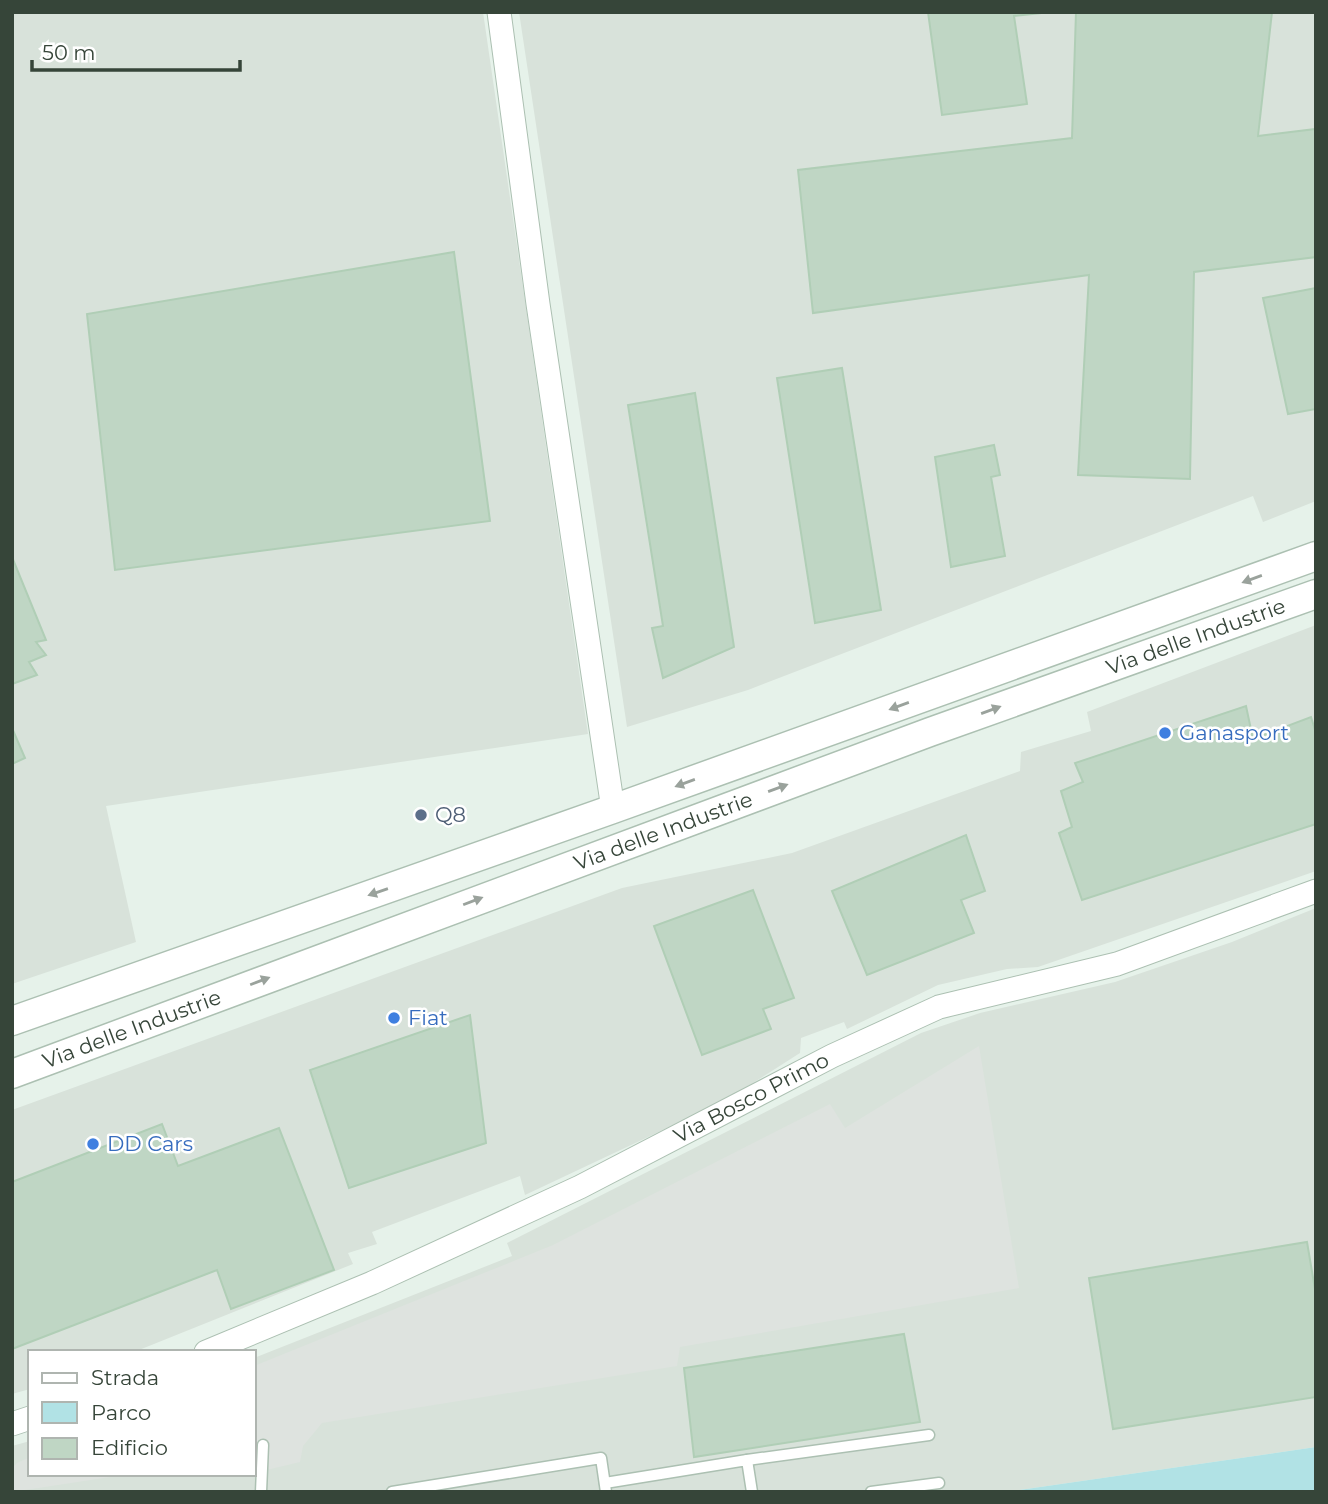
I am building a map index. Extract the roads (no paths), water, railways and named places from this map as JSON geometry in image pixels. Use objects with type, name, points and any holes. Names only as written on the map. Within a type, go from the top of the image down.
[{"type":"street","points":[[499,12],[540,317],[612,809]]},
{"type":"street","name":"Via delle Industrie","points":[[12,1021],[1316,556]]},
{"type":"street","name":"Via delle Industrie","points":[[12,1074],[930,732],[1316,594]]},
{"type":"street","name":"Via Bosco Primo","points":[[211,1350],[372,1283],[580,1187],[832,1056],[939,1007],[1117,964],[1316,891]]},
{"type":"lane","points":[[392,1492],[601,1458],[606,1487],[747,1460],[929,1435]]},
{"type":"lane","points":[[261,1492],[263,1445]]},
{"type":"lane","points":[[747,1460],[752,1492]]},
{"type":"lane","points":[[871,1492],[939,1483]]},
{"type":"place","name":"Ganasport","points":[[1165,733]]},
{"type":"place","name":"Q8","points":[[421,815]]},
{"type":"place","name":"Fiat","points":[[394,1018]]},
{"type":"place","name":"DD Cars","points":[[93,1144]]}]
